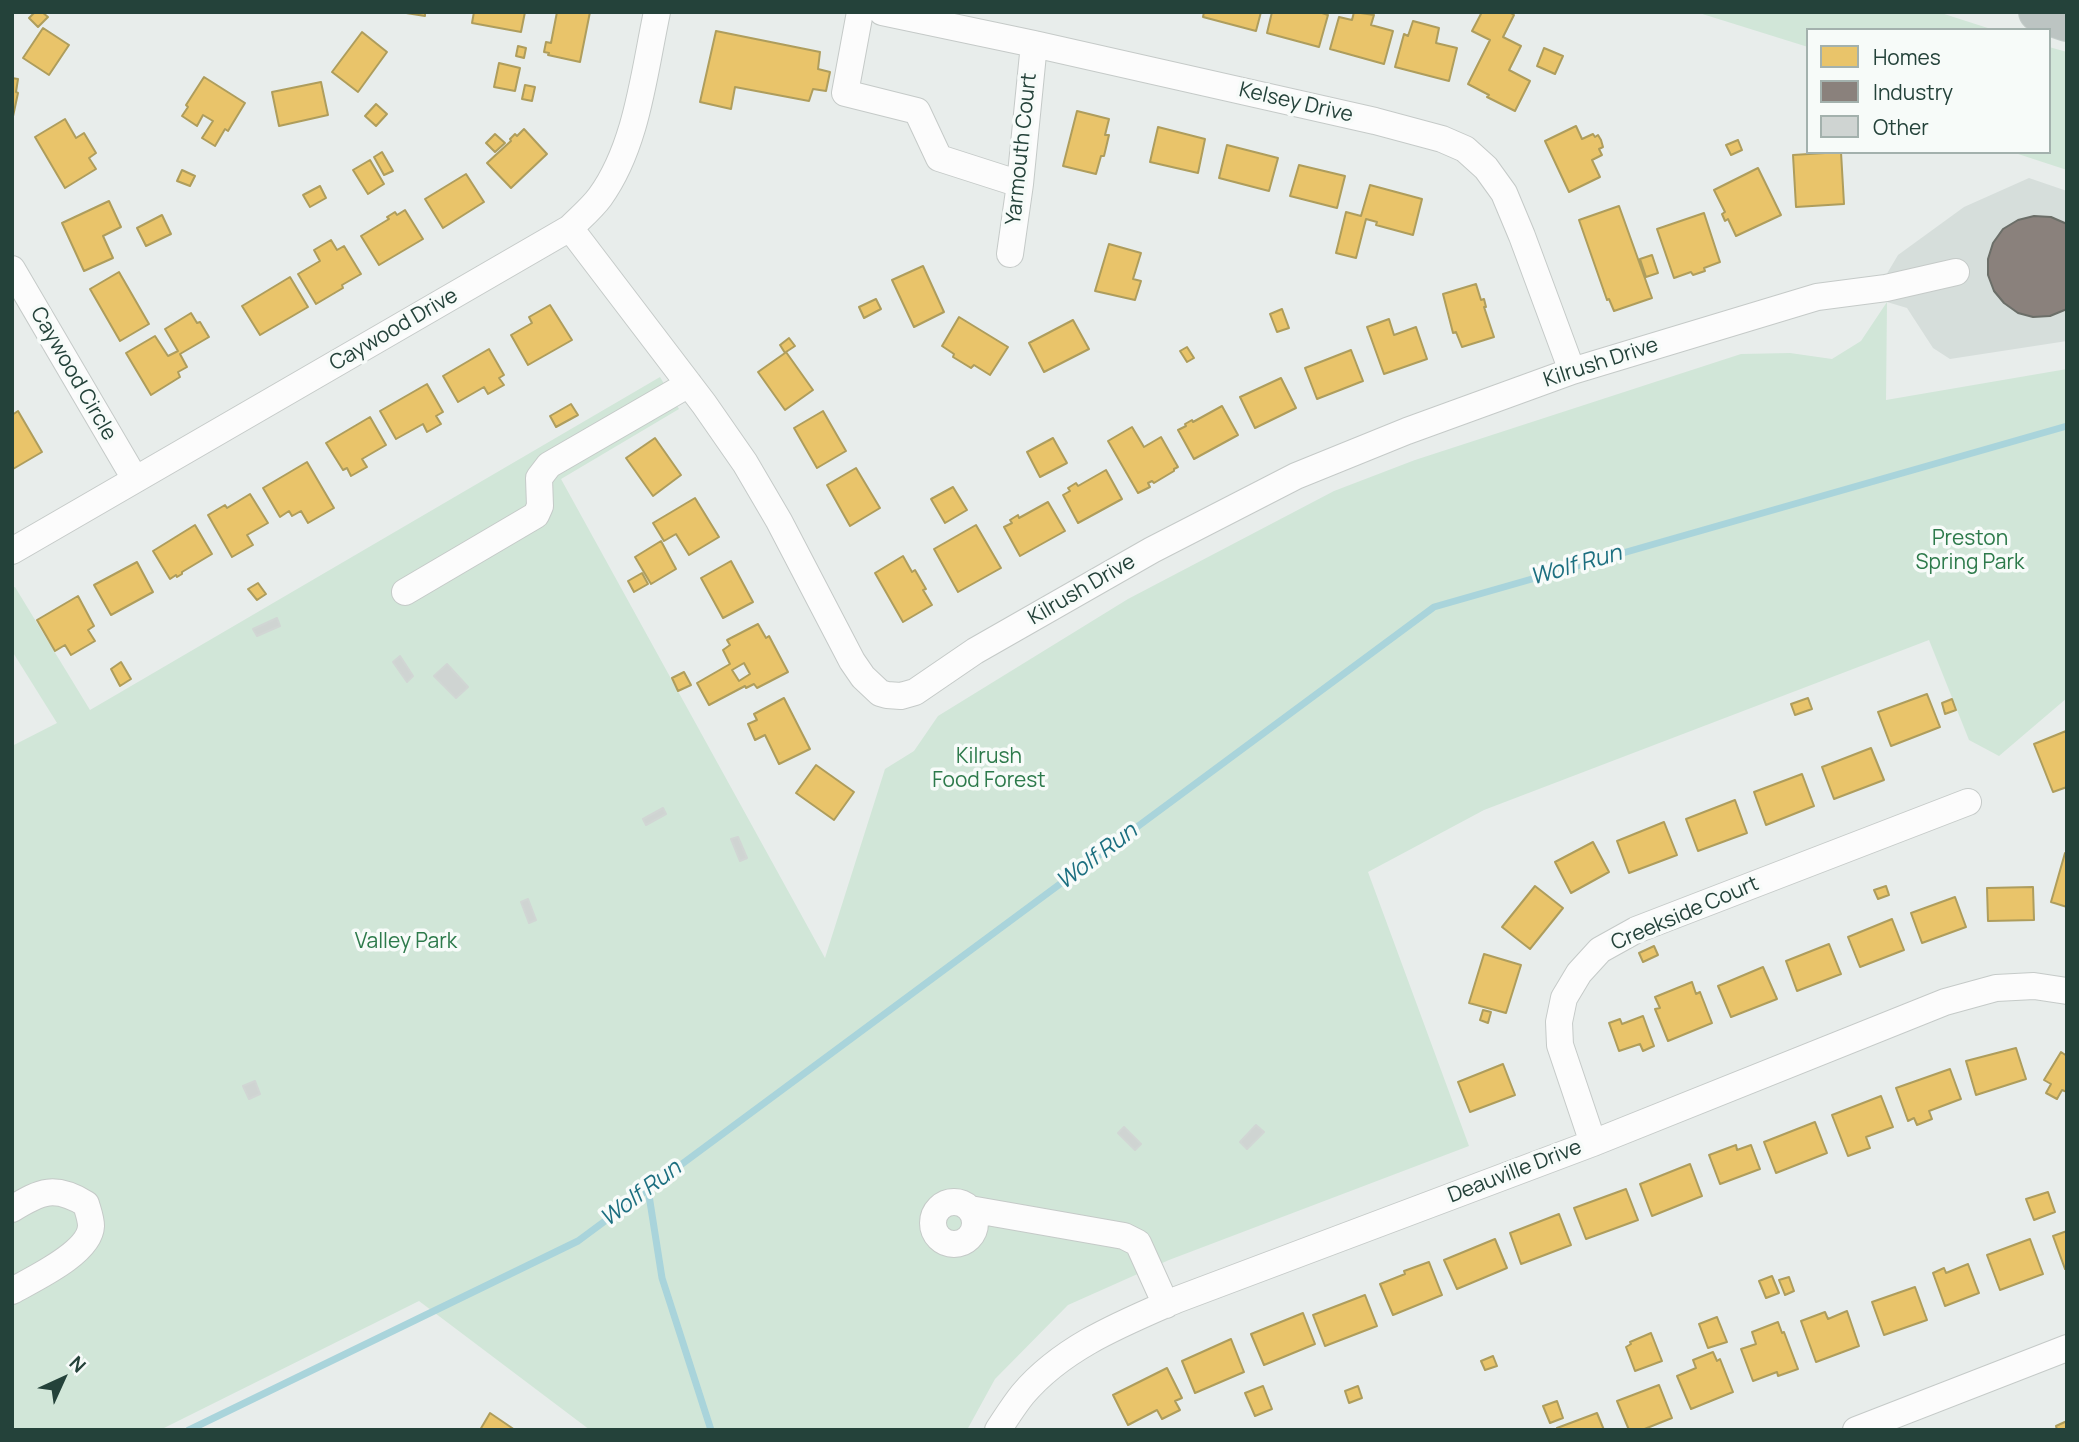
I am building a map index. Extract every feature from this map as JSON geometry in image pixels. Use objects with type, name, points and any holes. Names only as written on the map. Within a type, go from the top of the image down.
[{"type":"highway","points":[[2038,12],[2067,22]]},
{"type":"street","name":"Caywood Drive","points":[[12,551],[570,228],[599,198],[618,167],[631,132],[657,12]]},
{"type":"street","points":[[860,12],[845,93],[917,111],[939,158],[1020,184]]},
{"type":"street","name":"Kelsey Drive","points":[[882,12],[1375,121],[1442,139],[1465,149],[1486,168],[1504,193],[1572,371]]},
{"type":"street","name":"Yarmouth Court","points":[[1010,254],[1034,44]]},
{"type":"street","name":"Kilrush Drive","points":[[570,228],[689,384],[745,463],[779,521],[852,662],[880,693],[901,696],[923,687],[975,651],[1152,550],[1296,476],[1407,431],[1572,371],[1817,297],[1886,288],[1956,272]]},
{"type":"street","name":"Caywood Circle","points":[[12,269],[135,479]]},
{"type":"street","points":[[405,592],[536,515],[540,506],[539,478],[549,465],[689,384]]},
{"type":"street","name":"Creekside Court","points":[[1593,1143],[1560,1045],[1559,1022],[1564,998],[1579,973],[1600,950],[1636,930],[1968,802]]},
{"type":"street","name":"Deauville Drive","points":[[998,1430],[1024,1394],[1058,1361],[1094,1338],[1166,1305],[1593,1143],[1945,1003],[1996,988],[2034,986],[2067,991]]},
{"type":"street","points":[[12,1209],[32,1197],[54,1191],[71,1195],[86,1204],[91,1228],[85,1242],[71,1256],[12,1292]]},
{"type":"street","points":[[970,1209],[1124,1236],[1138,1243],[1166,1305]]},
{"type":"street","points":[[1871,1427],[2067,1348]]},
{"type":"shaded area","points":[[2029,178],[2067,191],[2067,341],[1950,359],[1933,348],[1907,308],[1887,302],[1885,277],[1898,255],[1964,207]]},
{"type":"green space","points":[[1696,12],[1938,12],[1988,28],[1806,28],[1806,46]]},
{"type":"green space","points":[[2051,48],[2067,52],[2067,170],[2018,154],[2051,154]]},
{"type":"green space","name":"Valley Park","points":[[1887,302],[1886,400],[2067,369],[2067,698],[1999,756],[1969,740],[1929,640],[1484,810],[1368,872],[1469,1146],[1169,1260],[1068,1305],[995,1379],[967,1430],[590,1430],[419,1301],[160,1430],[12,1430],[12,746],[57,723],[12,651],[12,588],[15,587],[90,710],[660,377],[679,409],[561,479],[825,958],[885,769],[914,751],[938,716],[1128,599],[1334,491],[1415,460],[1741,354],[1790,353],[1832,359],[1861,341]]},
{"type":"building: Homes","points":[[35,12],[42,12],[48,17],[38,27],[29,18]]},
{"type":"building: Homes","points":[[400,12],[425,12],[425,16]]},
{"type":"building: Homes","points":[[474,12],[525,12],[521,32],[472,23]]},
{"type":"building: Homes","points":[[557,12],[590,12],[580,62],[544,52],[546,42],[551,43]]},
{"type":"building: Homes","points":[[1204,12],[1261,12],[1256,31],[1203,17]]},
{"type":"building: Homes","points":[[1272,12],[1319,12],[1328,15],[1319,47],[1267,33]]},
{"type":"building: Homes","points":[[1354,12],[1374,15],[1371,25],[1393,31],[1384,64],[1330,49],[1339,17],[1352,20]]},
{"type":"building: Homes","points":[[1482,12],[1509,12],[1514,15],[1503,37],[1521,46],[1509,70],[1530,81],[1515,111],[1468,84],[1490,40],[1472,31]]},
{"type":"building: Homes","points":[[1413,21],[1439,28],[1436,43],[1457,48],[1449,81],[1395,67],[1404,34],[1408,36]]},
{"type":"building: Homes","points":[[43,28],[69,45],[49,75],[23,58]]},
{"type":"building: Homes","points":[[716,31],[820,52],[818,69],[830,72],[826,91],[813,89],[809,101],[735,87],[731,109],[700,102]]},
{"type":"building: Homes","points":[[362,32],[387,52],[358,92],[332,72]]},
{"type":"building: Homes","points":[[518,46],[526,48],[524,58],[516,56]]},
{"type":"building: Homes","points":[[1544,48],[1563,56],[1555,74],[1537,66]]},
{"type":"building: Homes","points":[[499,63],[520,68],[515,91],[494,87]]},
{"type":"building: Homes","points":[[204,77],[245,103],[215,146],[202,138],[213,121],[203,115],[197,126],[182,116]]},
{"type":"building: Homes","points":[[12,78],[18,79],[18,93],[12,121]]},
{"type":"building: Homes","points":[[321,82],[328,115],[279,126],[272,92]]},
{"type":"building: Homes","points":[[525,85],[535,87],[532,101],[522,99]]},
{"type":"building: Homes","points":[[376,104],[387,114],[376,126],[365,116]]},
{"type":"building: Homes","points":[[1077,111],[1109,119],[1105,135],[1109,135],[1096,174],[1063,166]]},
{"type":"building: Homes","points":[[65,119],[76,138],[84,133],[96,153],[89,158],[96,169],[65,188],[35,137]]},
{"type":"building: Homes","points":[[1576,126],[1582,139],[1593,134],[1595,137],[1598,135],[1601,140],[1603,147],[1599,149],[1602,155],[1592,160],[1600,177],[1569,192],[1545,141]]},
{"type":"building: Homes","points":[[1158,127],[1205,139],[1198,173],[1150,162]]},
{"type":"building: Homes","points":[[524,129],[547,154],[511,188],[487,163],[515,134],[517,136]]},
{"type":"building: Homes","points":[[495,134],[505,143],[495,152],[486,143]]},
{"type":"building: Homes","points":[[1738,140],[1742,150],[1731,155],[1726,145]]},
{"type":"building: Homes","points":[[1227,145],[1278,158],[1269,191],[1219,178]]},
{"type":"building: Homes","points":[[382,152],[393,171],[384,175],[374,157]]},
{"type":"building: Homes","points":[[1841,154],[1844,204],[1796,207],[1793,155]]},
{"type":"building: Homes","points":[[370,160],[384,184],[368,194],[353,170]]},
{"type":"building: Homes","points":[[1299,165],[1345,176],[1337,208],[1290,196]]},
{"type":"building: Homes","points":[[1758,168],[1781,215],[1736,236],[1728,219],[1725,221],[1722,214],[1725,212],[1714,190]]},
{"type":"building: Homes","points":[[182,170],[195,176],[190,186],[177,181]]},
{"type":"building: Homes","points":[[466,174],[484,202],[443,228],[425,199]]},
{"type":"building: Homes","points":[[1370,185],[1422,199],[1413,235],[1376,225],[1377,222],[1366,219],[1356,258],[1336,253],[1346,212],[1361,216]]},
{"type":"building: Homes","points":[[320,186],[326,198],[310,207],[303,195]]},
{"type":"building: Homes","points":[[109,201],[121,227],[103,236],[113,258],[84,271],[62,223]]},
{"type":"building: Homes","points":[[1619,206],[1652,298],[1614,311],[1609,299],[1607,300],[1579,220]]},
{"type":"building: Homes","points":[[405,210],[423,239],[379,265],[361,236],[389,219],[387,217],[395,212],[397,215]]},
{"type":"building: Homes","points":[[1704,213],[1720,262],[1704,268],[1705,271],[1693,275],[1691,272],[1674,278],[1657,229]]},
{"type":"building: Homes","points":[[162,215],[171,234],[146,246],[137,228]]},
{"type":"building: Homes","points":[[331,240],[337,250],[344,246],[361,274],[316,304],[298,274],[320,261],[314,250]]},
{"type":"building: Homes","points":[[1109,244],[1141,253],[1133,279],[1141,281],[1135,300],[1095,291]]},
{"type":"building: Homes","points":[[1652,255],[1658,273],[1646,277],[1640,259]]},
{"type":"building: Homes","points":[[923,266],[944,312],[914,327],[892,280]]},
{"type":"building: Homes","points":[[119,272],[149,324],[120,341],[90,289]]},
{"type":"building: Homes","points":[[290,277],[308,307],[260,335],[242,306]]},
{"type":"building: Homes","points":[[1476,284],[1481,300],[1484,299],[1494,337],[1462,347],[1456,332],[1453,333],[1443,294]]},
{"type":"building: Homes","points":[[876,299],[881,309],[864,318],[859,307]]},
{"type":"building: Homes","points":[[550,305],[572,340],[528,365],[511,335],[532,323],[529,317]]},
{"type":"building: Homes","points":[[1282,309],[1289,328],[1277,332],[1270,314]]},
{"type":"building: Homes","points":[[191,313],[209,337],[180,354],[187,367],[178,372],[180,377],[151,395],[126,353],[155,336],[168,356],[178,351],[165,329]]},
{"type":"building: Homes","points":[[959,317],[1008,347],[990,375],[974,365],[971,368],[953,357],[954,354],[942,346]]},
{"type":"building: Homes","points":[[1389,319],[1394,335],[1416,327],[1427,359],[1384,374],[1367,327]]},
{"type":"building: Homes","points":[[1073,320],[1089,349],[1044,372],[1029,343]]},
{"type":"building: Homes","points":[[789,338],[795,346],[786,352],[813,390],[785,410],[758,372],[785,353],[780,345]]},
{"type":"building: Homes","points":[[1187,347],[1194,358],[1187,362],[1180,351]]},
{"type":"building: Homes","points":[[489,349],[504,375],[499,378],[504,385],[488,394],[484,387],[458,402],[443,376]]},
{"type":"building: Homes","points":[[1351,350],[1363,381],[1317,399],[1305,368]]},
{"type":"building: Homes","points":[[1281,378],[1296,408],[1255,428],[1240,397]]},
{"type":"building: Homes","points":[[427,384],[443,412],[436,416],[441,424],[427,432],[423,424],[396,439],[380,411]]},
{"type":"building: Homes","points":[[571,404],[578,415],[556,427],[550,416]]},
{"type":"building: Homes","points":[[1222,406],[1238,435],[1194,459],[1178,430]]},
{"type":"building: Homes","points":[[18,411],[42,452],[13,469],[12,415]]},
{"type":"building: Homes","points":[[823,411],[846,451],[817,468],[794,428]]},
{"type":"building: Homes","points":[[370,417],[386,445],[362,459],[367,467],[351,476],[347,468],[343,470],[326,443]]},
{"type":"building: Homes","points":[[1132,427],[1144,447],[1161,437],[1178,467],[1154,483],[1148,483],[1150,487],[1138,493],[1108,441]]},
{"type":"building: Homes","points":[[655,438],[681,475],[653,496],[626,458]]},
{"type":"building: Homes","points":[[1053,438],[1067,463],[1040,477],[1027,452]]},
{"type":"building: Homes","points":[[307,462],[334,508],[308,523],[301,511],[292,516],[289,511],[280,517],[263,488]]},
{"type":"building: Homes","points":[[856,468],[880,508],[850,526],[827,485]]},
{"type":"building: Homes","points":[[1106,470],[1122,499],[1078,523],[1063,495],[1076,483],[1078,486]]},
{"type":"building: Homes","points":[[953,487],[967,510],[945,523],[931,499]]},
{"type":"building: Homes","points":[[250,494],[268,523],[247,535],[253,545],[232,557],[208,515],[225,505],[227,508]]},
{"type":"building: Homes","points":[[695,498],[719,537],[689,555],[676,534],[664,541],[653,523]]},
{"type":"building: Homes","points":[[1048,502],[1065,531],[1020,556],[1004,527],[1012,523],[1010,520],[1018,515],[1019,518]]},
{"type":"building: Homes","points":[[195,525],[212,554],[170,579],[153,551]]},
{"type":"building: Homes","points":[[976,525],[1001,568],[958,592],[934,549]]},
{"type":"building: Homes","points":[[661,541],[676,569],[651,584],[635,557]]},
{"type":"building: Homes","points":[[903,556],[912,572],[915,570],[932,605],[903,622],[875,573]]},
{"type":"building: Homes","points":[[731,561],[753,602],[723,618],[701,578]]},
{"type":"building: Homes","points":[[137,562],[153,592],[111,615],[94,585]]},
{"type":"building: Homes","points":[[642,573],[648,584],[634,592],[628,581]]},
{"type":"building: Homes","points":[[258,583],[266,594],[257,600],[248,589]]},
{"type":"building: Homes","points":[[78,596],[94,626],[88,630],[95,641],[71,655],[65,645],[55,651],[37,620]]},
{"type":"building: Homes","points":[[758,624],[766,638],[769,636],[788,672],[757,688],[754,684],[746,688],[745,686],[709,705],[697,683],[730,664],[723,650],[730,645],[727,640]],"holes":[[[744,663],[750,674],[739,681],[732,670]]]},
{"type":"building: Homes","points":[[121,662],[131,679],[120,686],[111,669]]},
{"type":"building: Homes","points":[[684,672],[691,685],[678,691],[672,678]]},
{"type":"building: Homes","points":[[1927,694],[1940,727],[1891,746],[1878,712]]},
{"type":"building: Homes","points":[[784,698],[810,749],[779,764],[765,735],[755,740],[748,724],[757,720],[754,714]]},
{"type":"building: Homes","points":[[1808,698],[1812,709],[1795,715],[1791,704]]},
{"type":"building: Homes","points":[[1952,699],[1956,710],[1945,714],[1942,703]]},
{"type":"building: Homes","points":[[2066,731],[2067,787],[2053,792],[2034,744]]},
{"type":"building: Homes","points":[[1871,748],[1884,780],[1834,799],[1822,767]]},
{"type":"building: Homes","points":[[816,765],[854,792],[834,820],[796,793]]},
{"type":"building: Homes","points":[[1802,774],[1814,806],[1766,825],[1754,792]]},
{"type":"building: Homes","points":[[1735,800],[1747,833],[1698,851],[1686,819]]},
{"type":"building: Homes","points":[[1664,822],[1677,855],[1629,873],[1617,841]]},
{"type":"building: Homes","points":[[1593,842],[1609,872],[1571,893],[1555,862]]},
{"type":"building: Homes","points":[[2067,853],[2067,907],[2051,902]]},
{"type":"building: Homes","points":[[1535,886],[1563,908],[1530,949],[1502,927]]},
{"type":"building: Homes","points":[[1886,886],[1889,895],[1878,899],[1874,890]]},
{"type":"building: Homes","points":[[2033,887],[2034,920],[1988,921],[1987,888]]},
{"type":"building: Homes","points":[[1955,897],[1966,927],[1922,943],[1911,913]]},
{"type":"building: Homes","points":[[1892,919],[1904,950],[1860,967],[1848,937]]},
{"type":"building: Homes","points":[[1829,944],[1841,974],[1797,991],[1786,961]]},
{"type":"building: Homes","points":[[1654,946],[1658,955],[1643,962],[1639,953]]},
{"type":"building: Homes","points":[[1484,954],[1521,965],[1506,1013],[1469,1003]]},
{"type":"building: Homes","points":[[1763,967],[1777,999],[1731,1017],[1718,986]]},
{"type":"building: Homes","points":[[1692,982],[1696,994],[1700,992],[1712,1023],[1668,1041],[1655,1009],[1660,1008],[1655,997]]},
{"type":"building: Homes","points":[[1483,1010],[1491,1012],[1488,1023],[1480,1020]]},
{"type":"building: Homes","points":[[1643,1016],[1654,1046],[1643,1051],[1640,1044],[1619,1051],[1609,1023],[1620,1019],[1622,1024]]},
{"type":"building: Homes","points":[[2016,1048],[2026,1079],[1976,1095],[1966,1061]]},
{"type":"building: Homes","points":[[2061,1052],[2067,1056],[2067,1092],[2062,1090],[2057,1099],[2046,1093],[2051,1084],[2044,1080]]},
{"type":"building: Homes","points":[[1503,1064],[1515,1095],[1470,1112],[1458,1082]]},
{"type":"building: Homes","points":[[1950,1069],[1961,1099],[1929,1111],[1932,1119],[1917,1125],[1914,1118],[1908,1121],[1896,1088]]},
{"type":"building: Homes","points":[[1881,1096],[1893,1127],[1866,1137],[1870,1148],[1848,1156],[1832,1115]]},
{"type":"building: Homes","points":[[1815,1122],[1827,1153],[1776,1173],[1764,1142]]},
{"type":"building: Homes","points":[[1736,1145],[1737,1150],[1751,1145],[1760,1169],[1720,1184],[1709,1155]]},
{"type":"building: Homes","points":[[1690,1164],[1702,1196],[1652,1216],[1640,1184]]},
{"type":"building: Homes","points":[[1626,1189],[1638,1220],[1586,1239],[1574,1208]]},
{"type":"building: Homes","points":[[2048,1192],[2055,1212],[2034,1220],[2026,1199]]},
{"type":"building: Homes","points":[[1559,1214],[1571,1245],[1521,1264],[1510,1233]]},
{"type":"building: Homes","points":[[2067,1231],[2067,1268],[2065,1269],[2053,1236]]},
{"type":"building: Homes","points":[[1495,1239],[1507,1268],[1457,1289],[1444,1260]]},
{"type":"building: Homes","points":[[2030,1239],[2043,1274],[2000,1290],[1987,1255]]},
{"type":"building: Homes","points":[[1429,1262],[1442,1295],[1393,1315],[1380,1284]]},
{"type":"building: Homes","points":[[1968,1264],[1979,1293],[1945,1306],[1933,1273],[1944,1268],[1946,1273]]},
{"type":"building: Homes","points":[[1772,1276],[1779,1293],[1766,1298],[1759,1281]]},
{"type":"building: Homes","points":[[1789,1277],[1794,1291],[1785,1295],[1779,1280]]},
{"type":"building: Homes","points":[[1915,1287],[1927,1320],[1884,1335],[1872,1302]]},
{"type":"building: Homes","points":[[1365,1295],[1377,1326],[1325,1346],[1313,1315]]},
{"type":"building: Homes","points":[[1847,1311],[1859,1346],[1816,1362],[1801,1321],[1825,1312],[1828,1319]]},
{"type":"building: Homes","points":[[1303,1313],[1315,1344],[1264,1365],[1251,1334]]},
{"type":"building: Homes","points":[[1717,1317],[1727,1342],[1708,1348],[1699,1324]]},
{"type":"building: Homes","points":[[1778,1322],[1798,1369],[1778,1376],[1777,1372],[1753,1381],[1741,1349],[1756,1344],[1752,1332]]},
{"type":"building: Homes","points":[[1651,1333],[1662,1361],[1635,1371],[1626,1347],[1630,1342]]},
{"type":"building: Homes","points":[[1231,1339],[1244,1372],[1195,1393],[1182,1361]]},
{"type":"building: Homes","points":[[1713,1352],[1717,1361],[1720,1359],[1733,1392],[1691,1409],[1677,1376],[1696,1368],[1693,1360]]},
{"type":"building: Homes","points":[[1493,1356],[1497,1366],[1485,1370],[1481,1361]]},
{"type":"building: Homes","points":[[1167,1368],[1182,1398],[1175,1401],[1180,1410],[1162,1419],[1157,1410],[1128,1425],[1113,1395]]},
{"type":"building: Homes","points":[[1659,1385],[1672,1418],[1642,1430],[1629,1430],[1617,1401]]},
{"type":"building: Homes","points":[[1263,1386],[1272,1409],[1255,1416],[1245,1393]]},
{"type":"building: Homes","points":[[1358,1386],[1362,1398],[1349,1403],[1345,1391]]},
{"type":"building: Homes","points":[[1557,1401],[1563,1418],[1550,1423],[1543,1406]]},
{"type":"building: Homes","points":[[490,1413],[515,1430],[480,1430]]},
{"type":"building: Homes","points":[[1597,1413],[1604,1430],[1557,1428]]},
{"type":"building: Homes","points":[[2067,1421],[2067,1430],[2057,1430],[2056,1426]]},
{"type":"building: Industry","points":[[2034,216],[2051,217],[2067,224],[2067,309],[2050,316],[2033,317],[2018,313],[1994,291],[1988,275],[1988,259],[1993,243],[2003,229],[2018,220]]},
{"type":"building: Other","points":[[277,618],[280,626],[257,636],[253,629]]},
{"type":"building: Other","points":[[400,656],[413,676],[407,682],[393,662]]},
{"type":"building: Other","points":[[447,664],[468,687],[456,698],[434,676]]},
{"type":"building: Other","points":[[663,808],[666,814],[646,825],[643,819]]},
{"type":"building: Other","points":[[738,837],[747,858],[740,861],[731,839]]},
{"type":"building: Other","points":[[528,899],[536,920],[529,923],[521,902]]},
{"type":"building: Other","points":[[255,1081],[260,1094],[249,1099],[243,1086]]},
{"type":"building: Other","points":[[1256,1125],[1264,1132],[1247,1149],[1240,1142]]},
{"type":"building: Other","points":[[1124,1127],[1141,1144],[1135,1150],[1118,1133]]},
{"type":"waterway","name":"Wolf Run","points":[[189,1430],[578,1241],[1434,607],[2067,426]]},
{"type":"waterway","points":[[648,1189],[662,1278],[711,1430]]},
{"type":"park label","name":"Preston Spring Park","points":[[1970,551]]},
{"type":"park label","name":"Kilrush Food Forest","points":[[989,769]]}]
